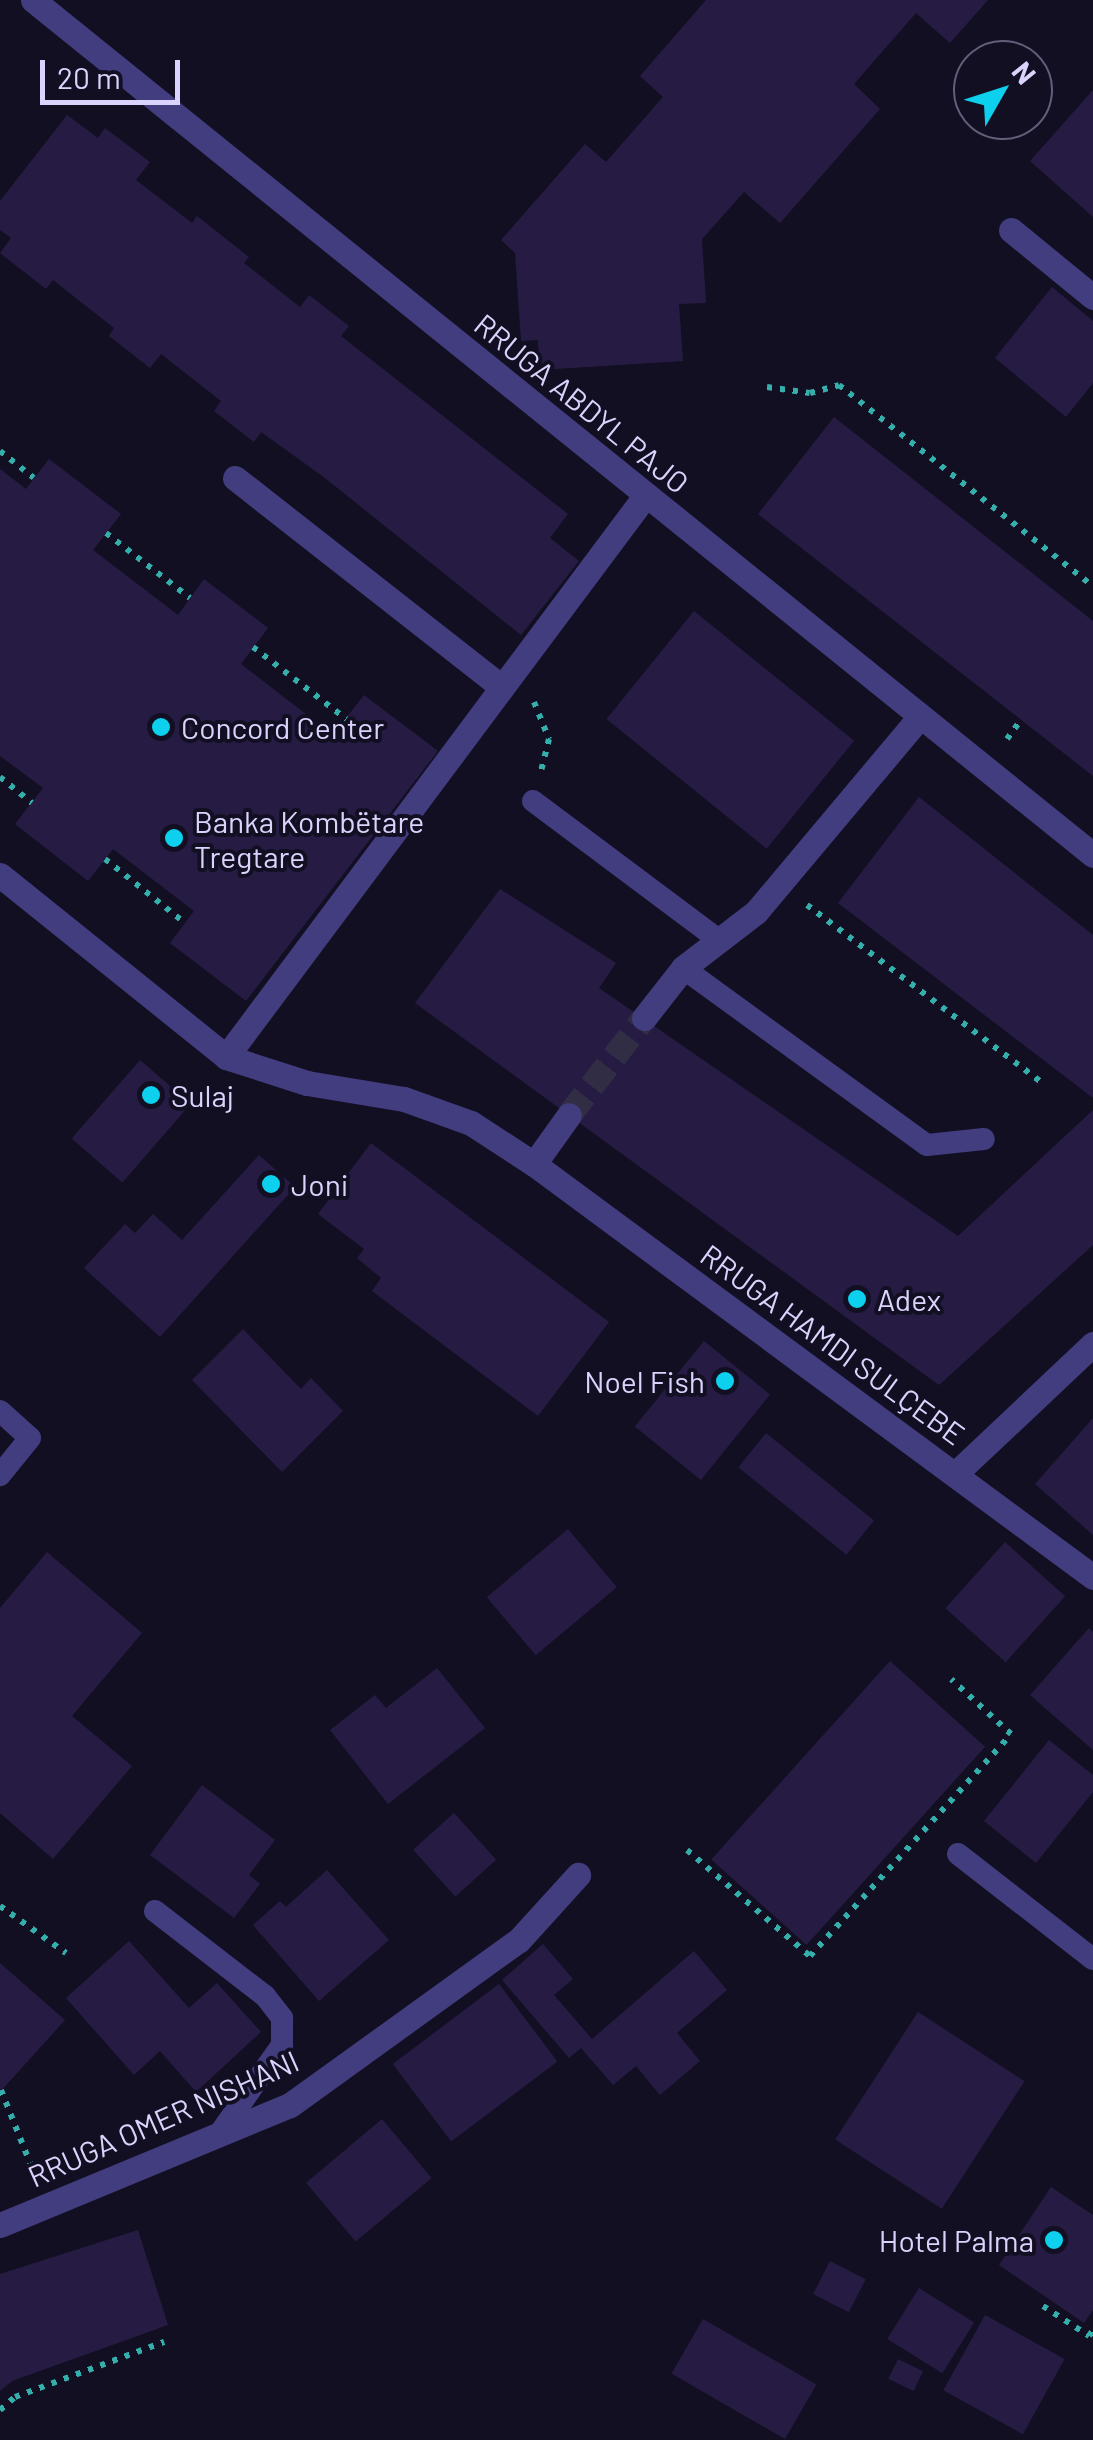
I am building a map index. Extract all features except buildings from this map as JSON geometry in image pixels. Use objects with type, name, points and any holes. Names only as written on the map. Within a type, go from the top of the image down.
[{"type":"street","name":"RRUGA ABDYL PAJO","points":[[33,0],[1093,855]]},
{"type":"street","points":[[1011,230],[1093,297]]},
{"type":"street","points":[[235,478],[502,687]]},
{"type":"street","points":[[226,1057],[645,496]]},
{"type":"street","points":[[644,1018],[683,968],[756,912],[919,718]]},
{"type":"street","name":"RRUGA HAMDI SULÇEBE","points":[[0,874],[226,1057],[307,1083],[404,1099],[472,1123],[534,1164],[1093,1577]]},
{"type":"street","points":[[534,1164],[569,1115]]},
{"type":"street","points":[[955,1474],[1093,1344]]},
{"type":"street","name":"RRUGA OMER NISHANI","points":[[0,2225],[290,2105],[519,1940],[578,1875]]},
{"type":"lane","points":[[533,800],[719,940]]},
{"type":"lane","points":[[683,968],[927,1145],[984,1139]]},
{"type":"lane","points":[[0,1412],[30,1438],[0,1475]]},
{"type":"lane","points":[[958,1854],[1093,1958]]},
{"type":"lane","points":[[155,1911],[265,1996],[282,2018],[282,2045],[222,2130]]},
{"type":"path","points":[[767,387],[810,392],[839,385],[1093,586]]},
{"type":"path","points":[[0,451],[34,478]]},
{"type":"path","points":[[106,534],[190,598]]},
{"type":"path","points":[[254,648],[346,718]]},
{"type":"path","points":[[519,664],[549,739],[533,800]]},
{"type":"path","points":[[0,778],[32,802]]},
{"type":"path","points":[[105,859],[185,923]]},
{"type":"path","points":[[780,885],[1045,1086]]},
{"type":"path","points":[[687,1850],[810,1956],[1010,1734],[951,1679]]},
{"type":"path","points":[[0,1906],[66,1953]]},
{"type":"path","points":[[2,2090],[48,2206]]},
{"type":"path","points":[[1044,2306],[1092,2335]]},
{"type":"path","points":[[0,2410],[14,2397],[164,2342]]},
{"type":"tunnel","points":[[569,1115],[644,1018]]},
{"type":"place","name":"Concord Center","points":[[161,727]]},
{"type":"place","name":"Banka Kombëtare Tregtare","points":[[174,838]]},
{"type":"place","name":"Sulaj","points":[[151,1095]]},
{"type":"place","name":"Joni","points":[[271,1184]]},
{"type":"place","name":"Adex","points":[[857,1299]]},
{"type":"place","name":"Noel Fish","points":[[725,1381]]},
{"type":"place","name":"Hotel Palma","points":[[1054,2240]]}]
